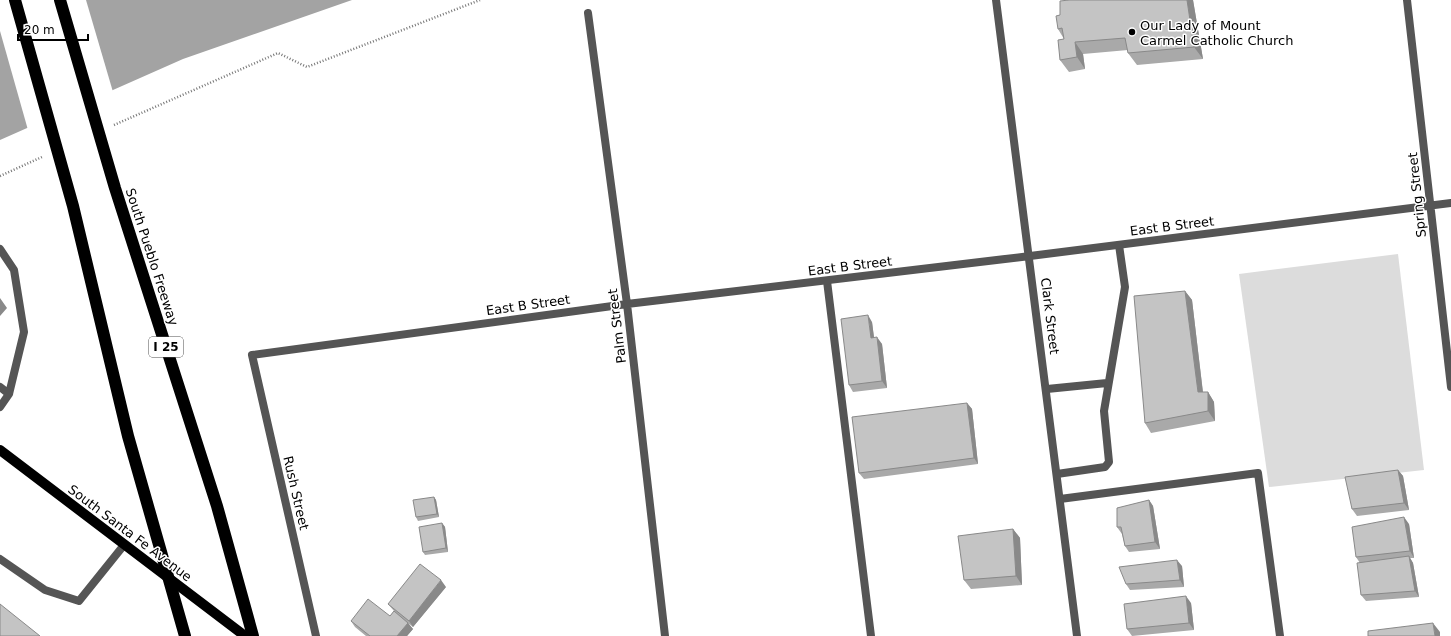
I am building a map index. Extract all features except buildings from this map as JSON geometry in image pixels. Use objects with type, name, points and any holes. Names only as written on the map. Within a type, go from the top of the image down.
[{"type":"highway","points":[[15,0],[73,206],[128,436],[185,636]]},
{"type":"highway","name":"South Pueblo Freeway","points":[[60,0],[115,188],[217,506],[253,636]]},
{"type":"main road","name":"South Santa Fe Avenue","points":[[0,451],[245,636]]},
{"type":"street","name":"Clark Street","points":[[996,0],[1047,389],[1077,636]]},
{"type":"street","name":"Spring Street","points":[[1407,0],[1451,387]]},
{"type":"street","name":"Palm Street","points":[[588,13],[627,304],[665,636]]},
{"type":"street","name":"East B Street","points":[[252,355],[627,304],[827,281],[1451,203]]},
{"type":"street","points":[[1057,474],[1105,467],[1108,464],[1104,411],[1107,383],[1125,287],[1119,245]]},
{"type":"street","points":[[0,249],[14,270],[24,332],[9,394],[0,407]]},
{"type":"street","points":[[827,281],[871,636]]},
{"type":"street","name":"Rush Street","points":[[252,355],[316,636]]},
{"type":"street","points":[[1047,389],[1107,383]]},
{"type":"street","points":[[0,387],[9,394]]},
{"type":"street","points":[[1060,499],[1258,473],[1280,636]]},
{"type":"street","points":[[0,559],[45,590],[79,601],[124,545]]},
{"type":"path","points":[[110,127],[278,53],[307,67],[480,0]]},
{"type":"path","points":[[0,176],[44,156]]},
{"type":"shaded area","points":[[0,0],[352,0],[183,59],[0,140]]},
{"type":"shaded area","points":[[1398,254],[1424,470],[1269,487],[1239,274]]},
{"type":"pier","points":[[0,0],[86,0],[113,92],[28,130],[0,31]]},
{"type":"place","name":"Our Lady of Mount Carmel Catholic Church","points":[[1132,32]]}]
